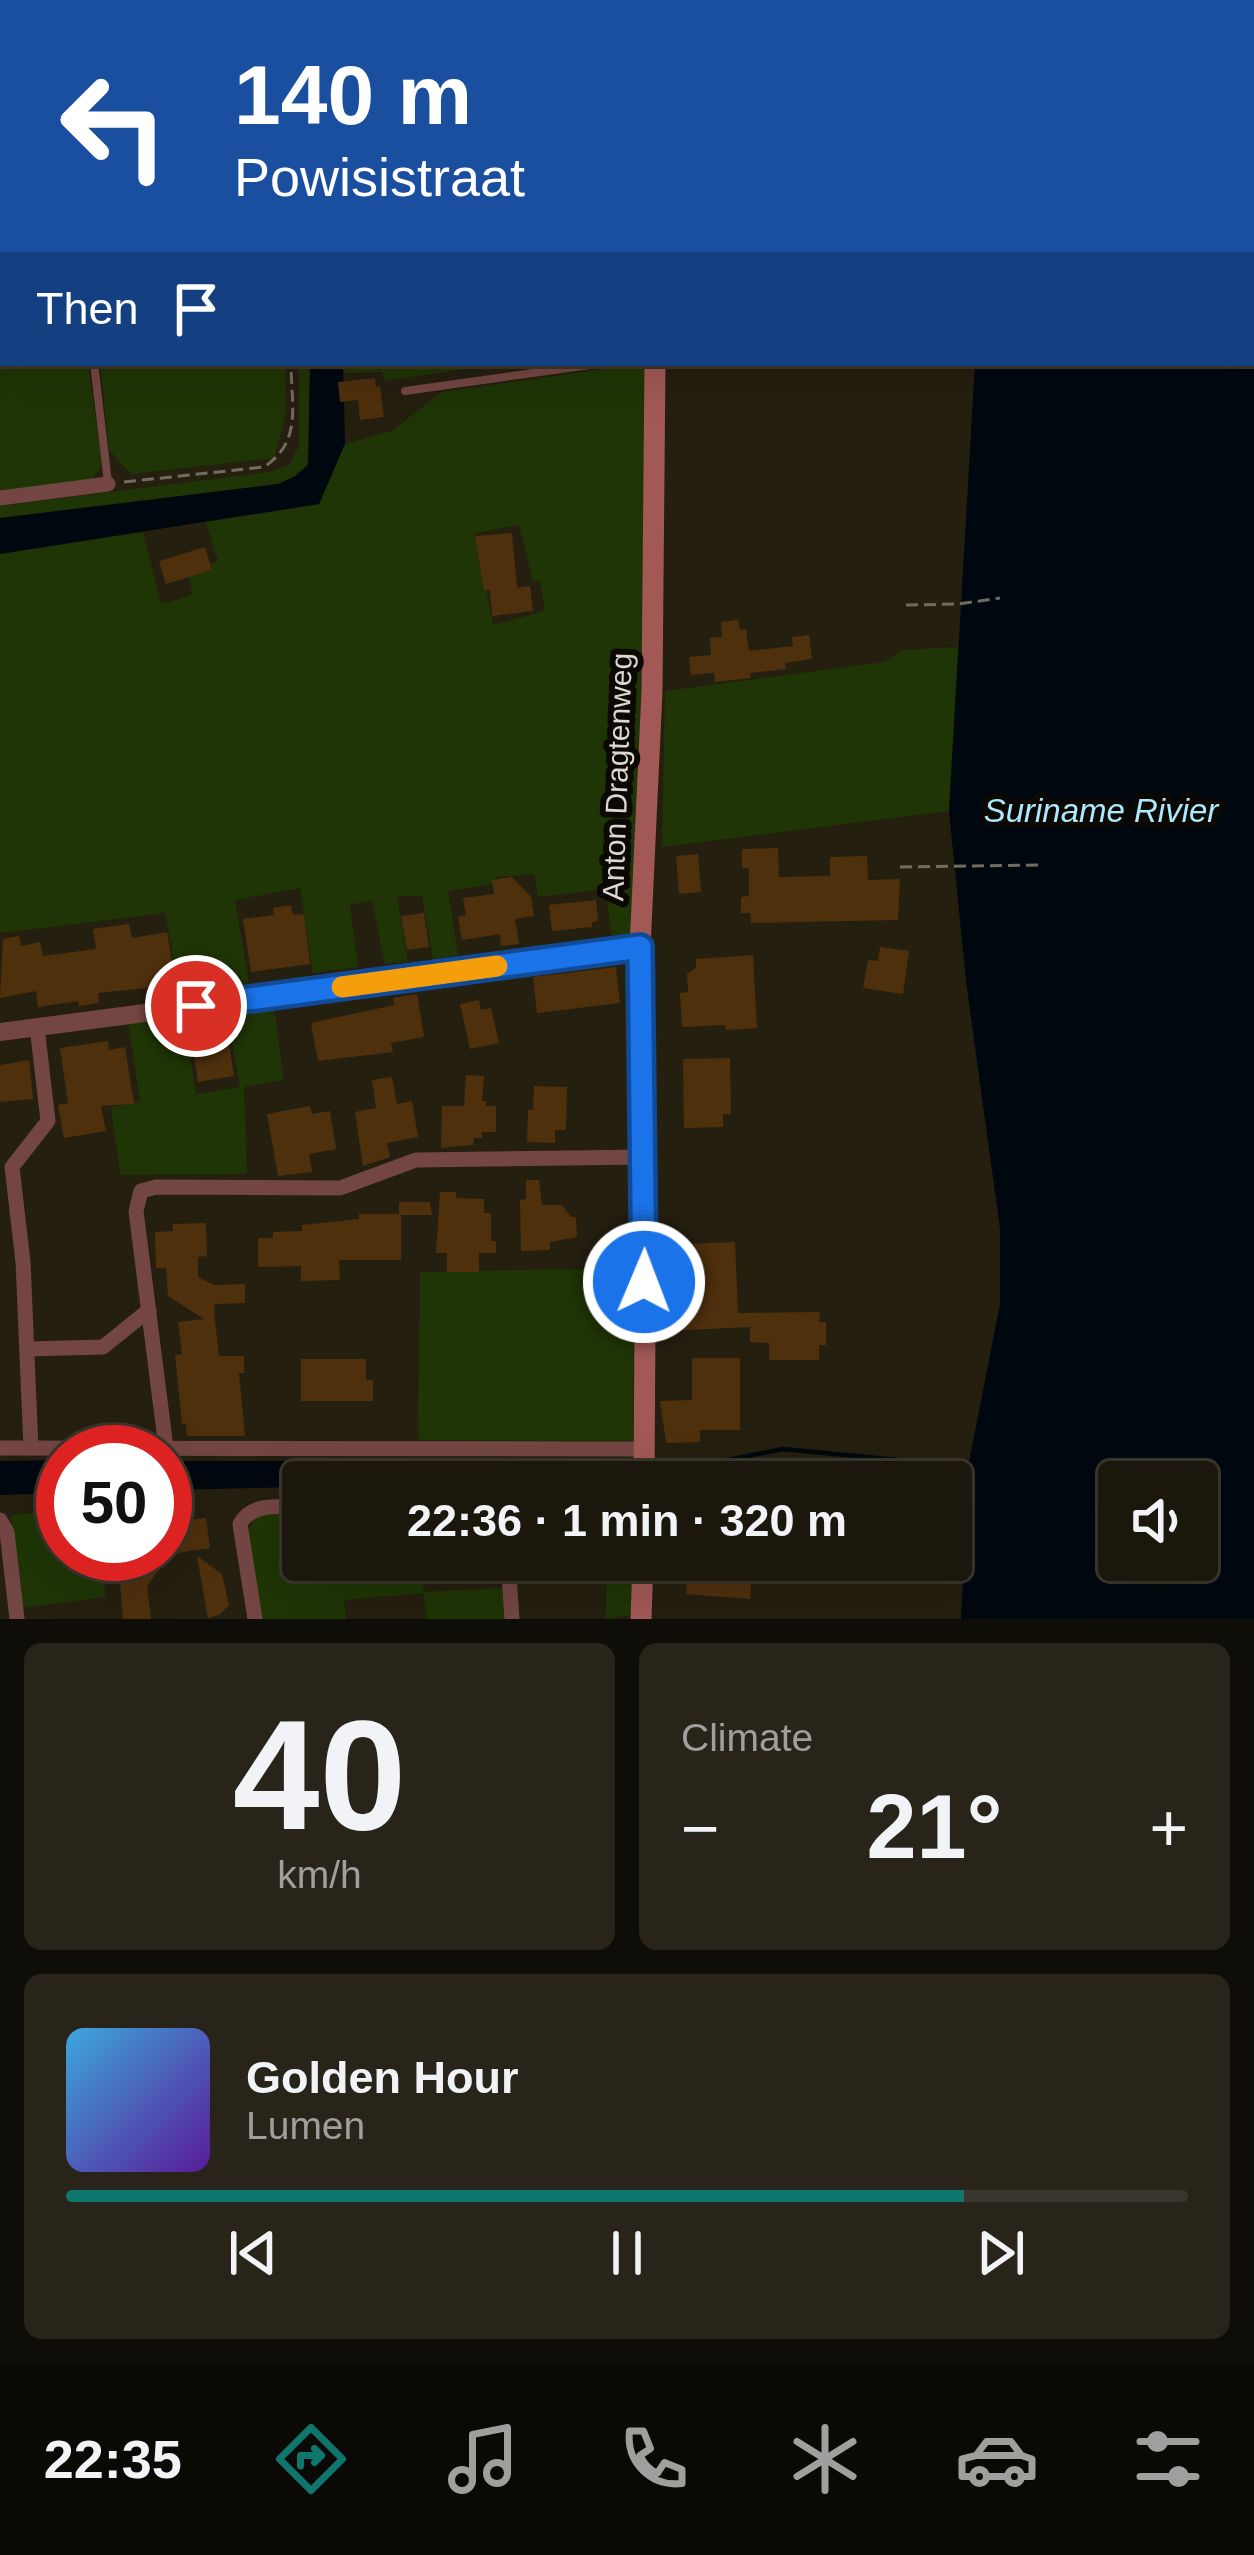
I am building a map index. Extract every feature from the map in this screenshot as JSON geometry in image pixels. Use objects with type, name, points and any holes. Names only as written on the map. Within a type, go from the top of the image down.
[{"type":"main road","name":"Anton Dragtenweg","points":[[643,1461],[646,1157],[640,947],[653,671],[655,366]]},
{"type":"main road","points":[[641,1619],[642,1581]]},
{"type":"street","points":[[0,498],[108,484]]},
{"type":"street","points":[[0,1032],[640,947]]},
{"type":"street","points":[[31,1448],[23,1262],[12,1167],[45,1128],[49,1112],[37,1027]]},
{"type":"street","points":[[163,1425],[136,1210],[141,1191],[156,1186],[340,1187],[416,1160],[646,1157]]},
{"type":"street","points":[[27,1348],[103,1346],[148,1310]]},
{"type":"street","points":[[0,1448],[36,1448]]},
{"type":"street","points":[[192,1448],[643,1449]]},
{"type":"street","points":[[255,1619],[240,1524],[245,1514],[257,1508],[282,1507]]},
{"type":"street","points":[[0,1520],[7,1532],[16,1619]]},
{"type":"street","points":[[509,1581],[512,1619]]},
{"type":"lane","points":[[94,366],[108,484]]},
{"type":"lane","points":[[405,391],[583,366]]},
{"type":"path","points":[[108,484],[263,467],[280,456],[291,437],[291,366]]},
{"type":"path","points":[[906,605],[1000,598]]},
{"type":"path","points":[[900,867],[1042,865]]},
{"type":"green space","points":[[0,366],[88,366],[102,466],[92,479],[0,493]]},
{"type":"green space","points":[[100,366],[285,366],[286,414],[274,458],[131,474],[109,450]]},
{"type":"green space","points":[[299,366],[310,366],[309,452],[307,465],[294,477],[278,484],[0,518],[0,506],[270,472],[289,465],[299,446]]},
{"type":"green space","points":[[343,366],[482,366],[385,381],[382,372],[342,373]]},
{"type":"green space","points":[[647,366],[637,927],[612,936],[605,889],[538,897],[534,874],[495,877],[493,884],[448,891],[458,955],[433,959],[422,896],[397,896],[408,962],[385,964],[372,900],[350,905],[358,967],[313,973],[300,888],[235,900],[249,983],[179,992],[165,913],[0,933],[0,554],[143,532],[161,604],[193,595],[187,571],[218,561],[206,522],[319,504],[345,444],[392,431],[441,392]],"holes":[[[519,525],[533,581],[540,581],[545,611],[493,625],[475,533]]]},
{"type":"green space","points":[[958,647],[949,811],[662,847],[665,691],[885,662],[901,650]]},
{"type":"green space","points":[[272,994],[284,1080],[244,1087],[247,1174],[120,1175],[111,1107],[140,1102],[127,1015],[182,1007],[196,1094],[240,1087],[224,1002]]},
{"type":"green space","points":[[634,1268],[633,1441],[418,1440],[420,1272]]},
{"type":"green space","points":[[36,1513],[36,1581],[104,1581],[106,1597],[22,1608],[11,1515]]},
{"type":"green space","points":[[282,1513],[282,1581],[423,1581],[424,1592],[503,1588],[506,1619],[427,1619],[423,1593],[344,1600],[346,1619],[261,1619],[248,1530],[255,1518]]},
{"type":"green space","points":[[607,1581],[636,1581],[634,1610],[606,1619]]},
{"type":"water","points":[[310,366],[343,366],[345,444],[319,504],[0,554],[0,518],[278,484],[308,465]]},
{"type":"water","name":"Suriname Rivier","points":[[975,366],[1254,366],[1254,1619],[961,1619],[963,1581],[972,1581],[969,1461],[1000,1304],[1000,1229],[966,981],[949,811]]},
{"type":"water","points":[[36,1460],[36,1494],[0,1495],[0,1461]]},
{"type":"water","points":[[192,1461],[282,1461],[282,1487],[192,1489]]},
{"type":"building","points":[[375,378],[384,417],[360,420],[358,400],[340,402],[338,382]]},
{"type":"building","points":[[512,533],[517,588],[530,586],[533,611],[492,616],[475,536]]},
{"type":"building","points":[[205,547],[212,570],[166,584],[159,561]]},
{"type":"building","points":[[738,620],[740,630],[746,629],[749,651],[793,646],[792,637],[809,635],[812,659],[785,663],[786,669],[750,673],[751,678],[715,682],[714,673],[691,675],[689,657],[711,655],[710,638],[722,637],[721,622]]},
{"type":"building","points":[[778,848],[779,877],[830,876],[830,857],[867,856],[868,880],[900,879],[898,920],[751,923],[750,913],[741,913],[741,897],[749,896],[749,868],[742,868],[742,849]]},
{"type":"building","points":[[698,854],[701,892],[679,894],[676,856]]},
{"type":"building","points":[[512,877],[531,897],[534,916],[515,919],[519,944],[501,946],[500,934],[462,940],[458,917],[466,915],[463,898],[494,894],[492,880]]},
{"type":"building","points":[[596,900],[598,921],[592,927],[552,931],[549,905]]},
{"type":"building","points":[[291,905],[293,915],[304,914],[310,964],[251,972],[243,919],[274,915],[273,908]]},
{"type":"building","points":[[424,913],[429,947],[407,950],[401,916]]},
{"type":"building","points":[[129,924],[132,938],[167,932],[176,985],[98,993],[99,1003],[79,1006],[78,1001],[38,1007],[36,991],[0,998],[3,939],[19,936],[21,946],[40,942],[43,956],[96,949],[93,929]]},
{"type":"building","points":[[880,947],[909,951],[903,994],[863,988],[868,960],[878,961]]},
{"type":"building","points":[[753,955],[757,1028],[682,1027],[680,993],[688,992],[687,974],[696,968],[696,959]]},
{"type":"building","points":[[616,967],[620,1003],[537,1013],[533,977]]},
{"type":"building","points":[[417,994],[424,1037],[391,1043],[393,1052],[318,1061],[311,1023],[394,1005],[393,998]]},
{"type":"building","points":[[479,1000],[481,1010],[491,1008],[499,1043],[470,1049],[460,1004]]},
{"type":"building","points":[[227,1029],[234,1076],[198,1082],[191,1035]]},
{"type":"building","points":[[108,1041],[109,1050],[125,1047],[134,1104],[101,1106],[106,1131],[64,1138],[58,1105],[68,1103],[60,1048]]},
{"type":"building","points":[[730,1058],[731,1114],[723,1114],[723,1127],[684,1128],[683,1059]]},
{"type":"building","points":[[29,1060],[33,1099],[0,1102],[0,1065]]},
{"type":"building","points":[[466,1075],[484,1076],[482,1101],[496,1106],[496,1132],[482,1132],[473,1145],[441,1148],[442,1106],[464,1106]]},
{"type":"building","points":[[392,1077],[397,1104],[412,1101],[418,1137],[387,1143],[390,1157],[363,1166],[355,1112],[376,1108],[372,1080]]},
{"type":"building","points":[[534,1086],[567,1087],[566,1130],[555,1130],[555,1143],[527,1142]]},
{"type":"building","points":[[310,1106],[312,1114],[330,1111],[336,1149],[309,1154],[312,1172],[278,1176],[267,1114]]},
{"type":"building","points":[[526,1180],[539,1180],[542,1205],[562,1205],[576,1217],[577,1237],[550,1242],[550,1250],[521,1251],[520,1200],[526,1199]]},
{"type":"building","points":[[440,1192],[484,1199],[484,1213],[491,1213],[496,1253],[479,1253],[479,1272],[447,1272],[447,1253],[436,1253]]},
{"type":"building","points":[[399,1202],[430,1202],[432,1215],[401,1215],[401,1260],[339,1260],[340,1280],[301,1281],[301,1266],[258,1267],[258,1238],[302,1231],[302,1225],[359,1219],[359,1214],[399,1214]]},
{"type":"building","points":[[206,1223],[207,1256],[198,1257],[198,1277],[214,1285],[245,1284],[245,1303],[215,1304],[214,1312],[219,1356],[244,1356],[244,1373],[239,1373],[245,1436],[192,1436],[192,1425],[182,1424],[175,1355],[182,1354],[178,1322],[204,1319],[168,1296],[166,1268],[156,1268],[155,1232],[173,1231],[173,1224]]},
{"type":"building","points":[[735,1242],[738,1313],[820,1312],[819,1322],[826,1322],[826,1345],[819,1345],[819,1360],[769,1360],[769,1343],[750,1342],[750,1327],[668,1331],[668,1325],[662,1325],[661,1303],[689,1302],[687,1244]]},
{"type":"building","points":[[692,1358],[740,1358],[740,1430],[700,1430],[700,1442],[666,1443],[660,1401],[692,1400]]},
{"type":"building","points":[[301,1359],[366,1359],[373,1401],[301,1401]]},
{"type":"building","points":[[206,1518],[210,1548],[192,1551],[192,1520]]},
{"type":"building","points":[[197,1556],[222,1574],[229,1605],[208,1618]]},
{"type":"building","points":[[151,1581],[147,1586],[151,1619],[123,1619],[120,1584]]},
{"type":"building","points":[[424,1581],[479,1581],[479,1583]]},
{"type":"building","points":[[687,1581],[751,1581],[750,1599],[686,1594]]},
{"type":"waterway","points":[[723,1461],[783,1449],[908,1461]]},
{"type":"slow traffic","points":[[342,987],[497,966]]},
{"type":"route","points":[[196,1006],[640,947],[644,1282]]}]
